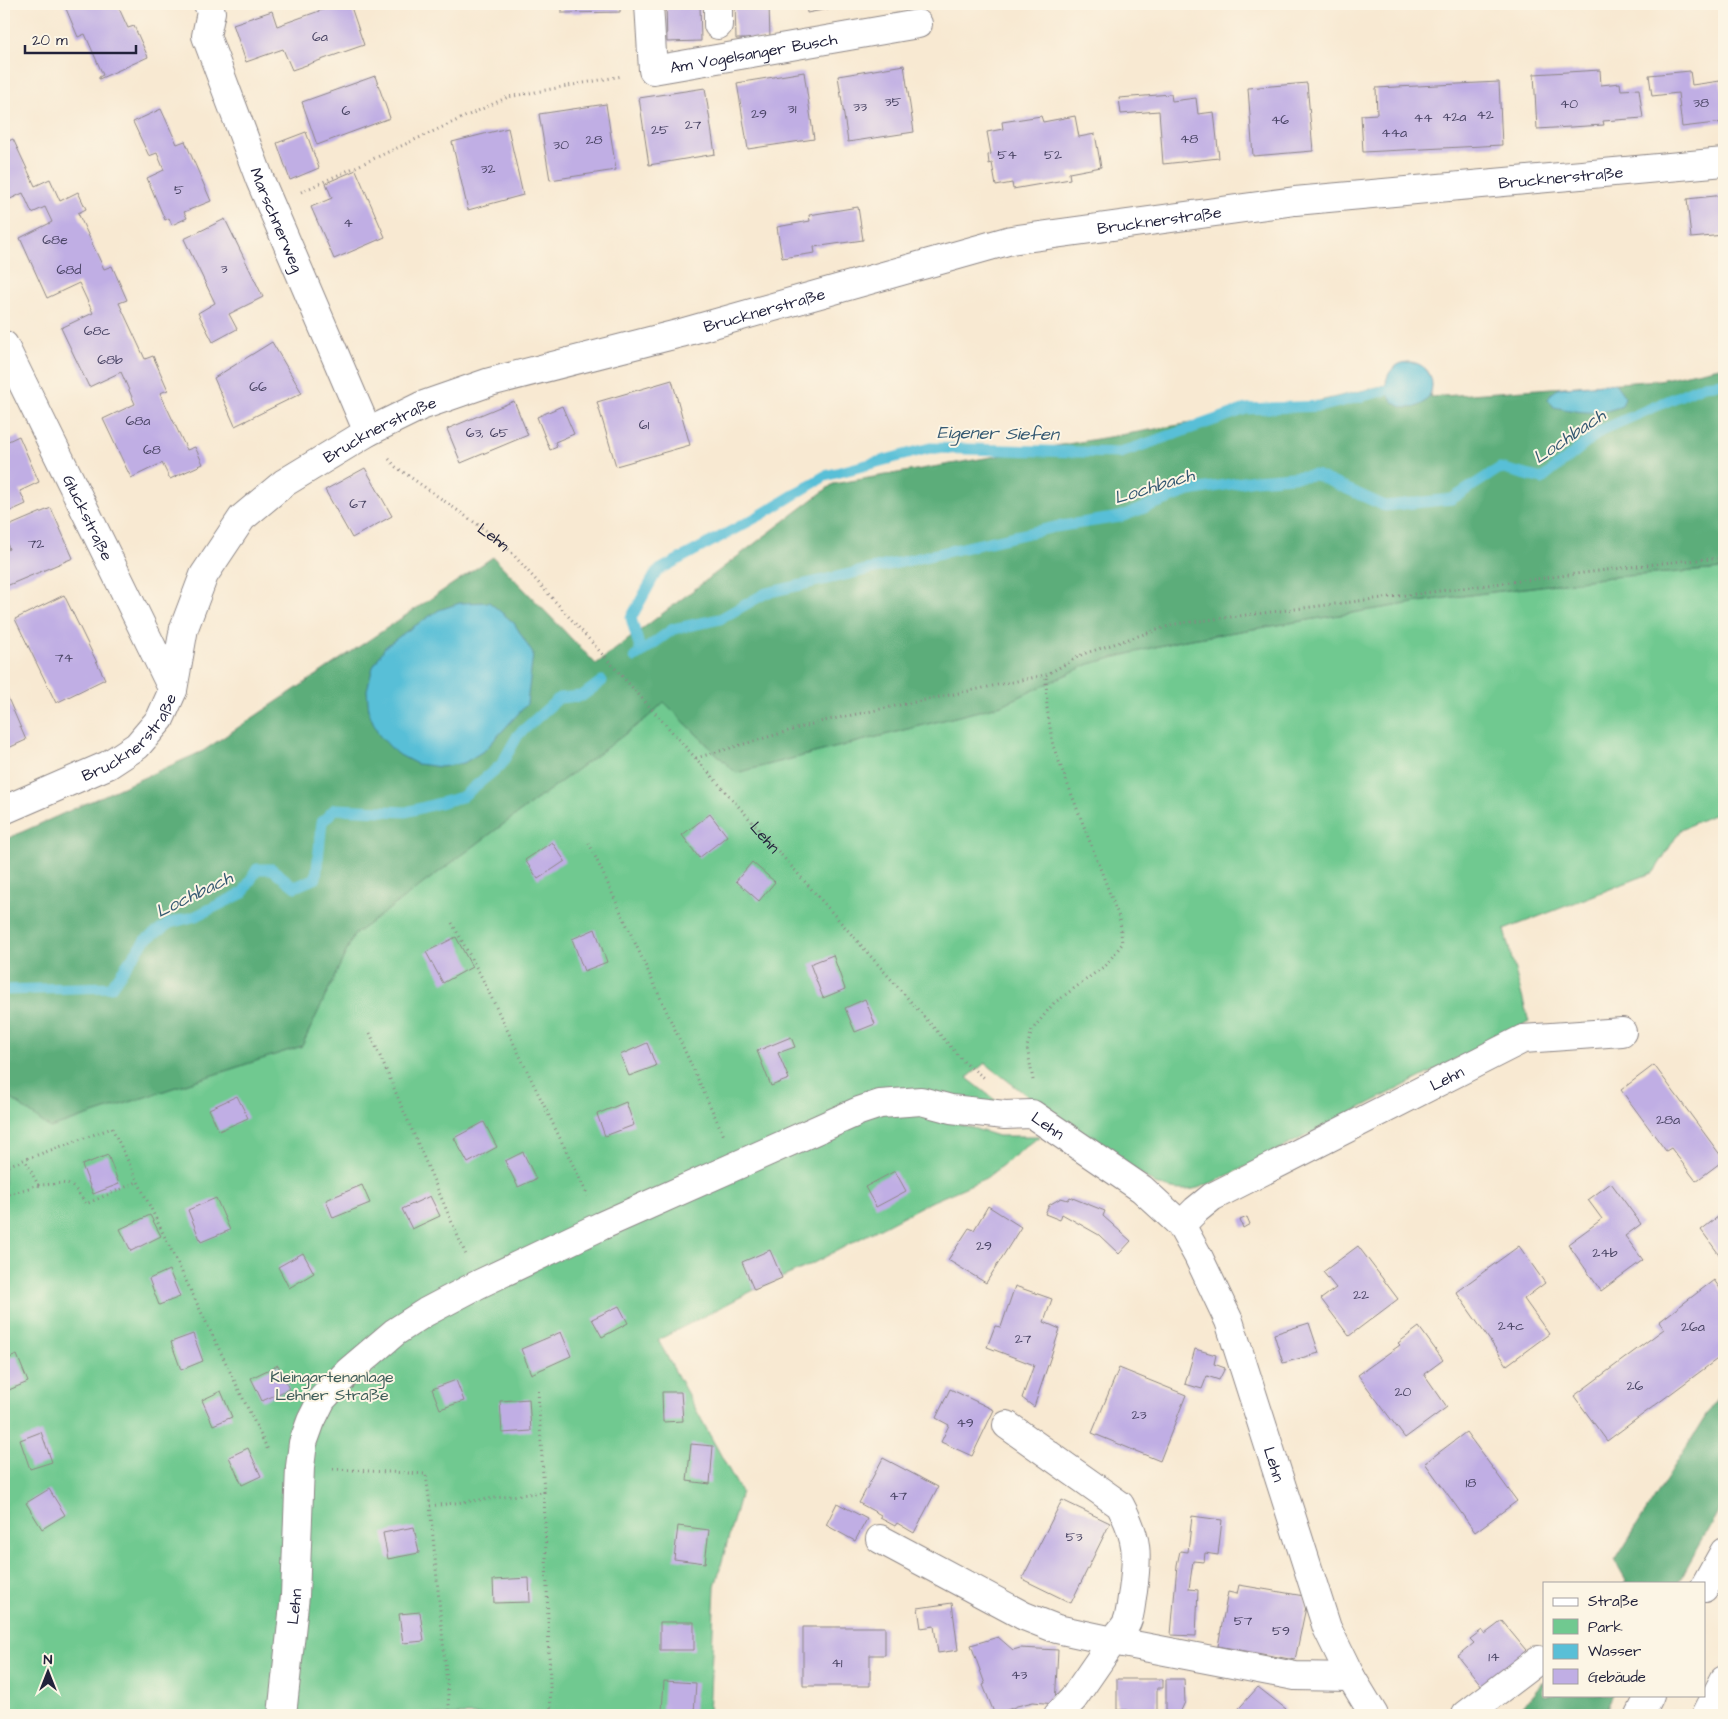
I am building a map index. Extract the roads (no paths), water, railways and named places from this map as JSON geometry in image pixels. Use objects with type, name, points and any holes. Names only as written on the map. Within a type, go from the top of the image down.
[{"type":"main road","name":"Marschnerweg","points":[[208,4],[211,12],[206,36],[271,206],[368,432]]},
{"type":"main road","name":"Am Vogelsanger Busch","points":[[649,4],[653,70],[918,24]]},
{"type":"main road","name":"Brucknerstraße","points":[[4,810],[108,765],[137,746],[160,719],[173,690],[184,628],[204,575],[242,518],[284,483],[368,432],[421,406],[490,382],[681,332],[1011,240],[1295,200],[1724,162]]},
{"type":"main road","name":"Gluckstraße","points":[[4,345],[173,690]]},
{"type":"main road","name":"Lehn","points":[[1180,1225],[1212,1197],[1523,1039],[1622,1032]]},
{"type":"main road","name":"Lehn","points":[[282,1715],[295,1596],[298,1497],[303,1443],[322,1399],[348,1372],[395,1332],[426,1312],[478,1284],[601,1226],[859,1111],[880,1104],[921,1101],[952,1109],[1005,1115],[1032,1114],[1142,1189],[1180,1225],[1198,1256],[1229,1320],[1327,1628],[1351,1677],[1374,1715]]},
{"type":"main road","points":[[1007,1425],[1120,1505],[1130,1524],[1135,1541],[1137,1558],[1127,1622],[1073,1699],[1058,1715]]},
{"type":"main road","points":[[880,1539],[1024,1616],[1057,1629],[1295,1676],[1351,1677]]},
{"type":"main road","points":[[1706,1584],[1724,1552]]},
{"type":"main road","points":[[1466,1715],[1538,1660]]},
{"type":"main road","points":[[1706,1715],[1724,1680]]},
{"type":"main road","points":[[1640,1715],[1650,1696]]},
{"type":"water","points":[[1409,362],[1422,366],[1428,372],[1432,385],[1428,398],[1422,404],[1409,408],[1396,404],[1390,398],[1386,385],[1390,372],[1396,366]]},
{"type":"water","points":[[1615,383],[1625,397],[1622,406],[1613,409],[1596,412],[1572,410],[1554,407],[1548,399],[1559,388]]},
{"type":"water","points":[[489,602],[514,623],[533,654],[527,704],[485,750],[464,763],[441,767],[417,764],[396,753],[379,735],[369,713],[367,690],[373,667],[385,647],[439,610],[460,603]]},
{"type":"waterway","name":"Lochbach","points":[[635,657],[673,629],[720,619],[766,593],[1055,527],[1120,517],[1189,491],[1255,480],[1316,475],[1385,506],[1452,499],[1500,468],[1542,479],[1602,430],[1704,385],[1724,383]]},
{"type":"waterway","name":"Eigener Siefen","points":[[641,652],[631,618],[657,571],[759,516],[825,476],[930,448],[1120,453],[1246,409],[1323,406],[1387,390]]},
{"type":"waterway","name":"Lochbach","points":[[4,990],[111,987],[145,940],[170,923],[196,916],[243,893],[257,869],[272,869],[295,887],[316,878],[322,822],[335,809],[406,812],[462,797],[501,765],[518,735],[559,698],[582,696],[602,681]]},
{"type":"park label","name":"Kleingartenanlage Lehner Straße","points":[[332,1385]]}]
